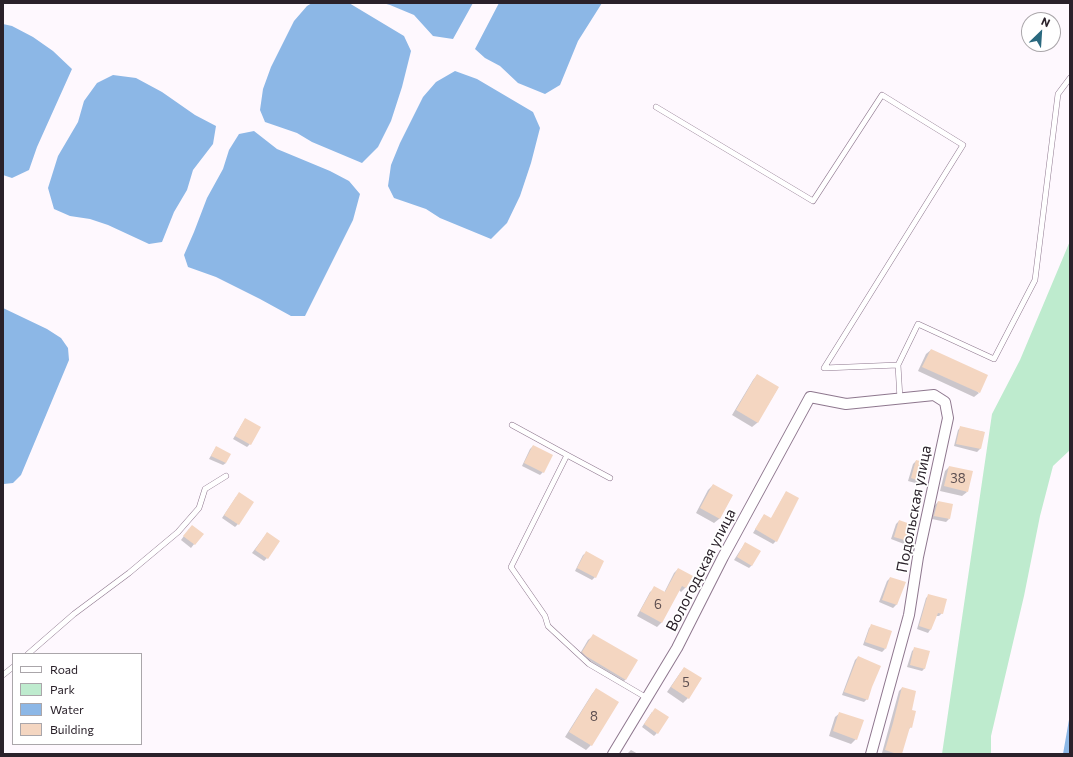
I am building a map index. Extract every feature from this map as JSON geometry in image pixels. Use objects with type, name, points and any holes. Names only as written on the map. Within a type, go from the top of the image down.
[{"type":"street","name":"Подольская улица","points":[[810,397],[846,404],[934,396],[945,402],[948,418],[918,558],[909,615],[871,754]]},
{"type":"street","name":"Вологодская улица","points":[[614,754],[677,648],[723,558],[810,397]]},
{"type":"lane","points":[[900,399],[898,365],[918,324],[994,359],[1035,280],[1058,94],[1070,78]]},
{"type":"lane","points":[[656,107],[813,201],[882,95],[963,145],[824,368],[898,365]]},
{"type":"lane","points":[[512,425],[610,478]]},
{"type":"lane","points":[[567,456],[511,567],[546,616],[548,626],[589,664],[647,698]]},
{"type":"lane","points":[[29,653],[74,614],[129,573],[178,532],[199,508],[205,489],[226,476]]},
{"type":"lane","points":[[3,675],[12,668]]},
{"type":"green space","points":[[1070,241],[1070,450],[1053,466],[1040,516],[1024,596],[991,736],[991,754],[942,754],[992,414],[1020,360]]},
{"type":"water","points":[[312,3],[349,3],[404,36],[411,51],[402,87],[391,121],[378,147],[362,163],[312,142],[297,133],[265,122],[260,110],[263,89],[271,67],[294,21],[307,6]]},
{"type":"water","points":[[383,3],[473,3],[453,39],[433,36],[414,15]]},
{"type":"water","points":[[499,3],[602,3],[578,41],[560,85],[545,94],[518,83],[500,66],[485,58],[475,49]]},
{"type":"water","points":[[3,24],[12,26],[33,37],[53,51],[72,69],[37,147],[29,170],[12,178],[3,175]]},
{"type":"water","points":[[455,71],[477,79],[533,112],[540,128],[531,163],[520,196],[507,223],[491,239],[440,218],[426,209],[394,198],[388,186],[391,165],[400,143],[423,97],[436,82]]},
{"type":"water","points":[[113,75],[136,78],[162,92],[195,115],[216,126],[213,144],[193,170],[187,190],[174,212],[162,242],[149,244],[108,225],[90,219],[70,216],[54,209],[48,188],[58,156],[78,122],[84,101],[97,83]]},
{"type":"water","points":[[254,131],[277,149],[330,171],[349,181],[360,194],[353,220],[305,316],[291,316],[216,277],[188,267],[184,255],[207,198],[223,169],[229,150],[239,134]]},
{"type":"water","points":[[3,308],[47,329],[61,338],[68,348],[69,360],[21,475],[13,483],[4,484]]},
{"type":"water","points":[[1070,714],[1070,754],[1063,754]]},
{"type":"building","points":[[931,349],[988,375],[980,393],[922,367]]},
{"type":"building","points":[[757,374],[779,387],[758,423],[736,410]]},
{"type":"building","points":[[245,418],[261,427],[251,445],[235,436]]},
{"type":"building","points":[[960,426],[985,432],[981,449],[956,444]]},
{"type":"building","points":[[533,445],[553,455],[544,473],[524,463]]},
{"type":"building","points":[[216,446],[231,454],[226,463],[211,456]]},
{"type":"building","points":[[916,460],[928,463],[923,482],[911,478]]},
{"type":"building","points":[[949,466],[973,471],[968,492],[944,486]]},
{"type":"building","points":[[713,484],[733,495],[720,519],[700,508]]},
{"type":"building","points":[[786,491],[799,498],[777,542],[755,529],[764,514],[771,518]]},
{"type":"building","points":[[239,492],[254,502],[239,525],[224,515]]},
{"type":"building","points":[[938,501],[953,504],[950,519],[934,516]]},
{"type":"building","points":[[899,520],[913,525],[908,541],[894,537]]},
{"type":"building","points":[[192,525],[204,534],[195,545],[183,536]]},
{"type":"building","points":[[267,532],[280,541],[268,559],[255,550]]},
{"type":"building","points":[[745,542],[761,551],[752,566],[737,557]]},
{"type":"building","points":[[586,551],[604,561],[596,578],[577,568]]},
{"type":"building","points":[[678,568],[693,576],[686,588],[682,586],[662,623],[640,611],[654,586],[665,592]]},
{"type":"building","points":[[890,577],[906,582],[897,605],[882,600]]},
{"type":"building","points":[[928,594],[947,599],[943,614],[938,613],[931,630],[919,626]]},
{"type":"building","points":[[871,624],[892,631],[886,649],[865,642]]},
{"type":"building","points":[[593,634],[638,660],[626,680],[586,656],[582,652]]},
{"type":"building","points":[[914,647],[930,651],[925,669],[910,665]]},
{"type":"building","points":[[858,656],[881,666],[868,700],[844,692]]},
{"type":"building","points":[[684,667],[702,678],[689,699],[671,687]]},
{"type":"building","points":[[902,687],[916,691],[912,710],[916,711],[912,728],[910,727],[902,754],[897,754],[885,750]]},
{"type":"building","points":[[596,688],[619,702],[592,746],[569,732]]},
{"type":"building","points":[[655,708],[669,717],[658,734],[644,724]]},
{"type":"building","points":[[839,712],[864,720],[857,740],[833,731]]}]
